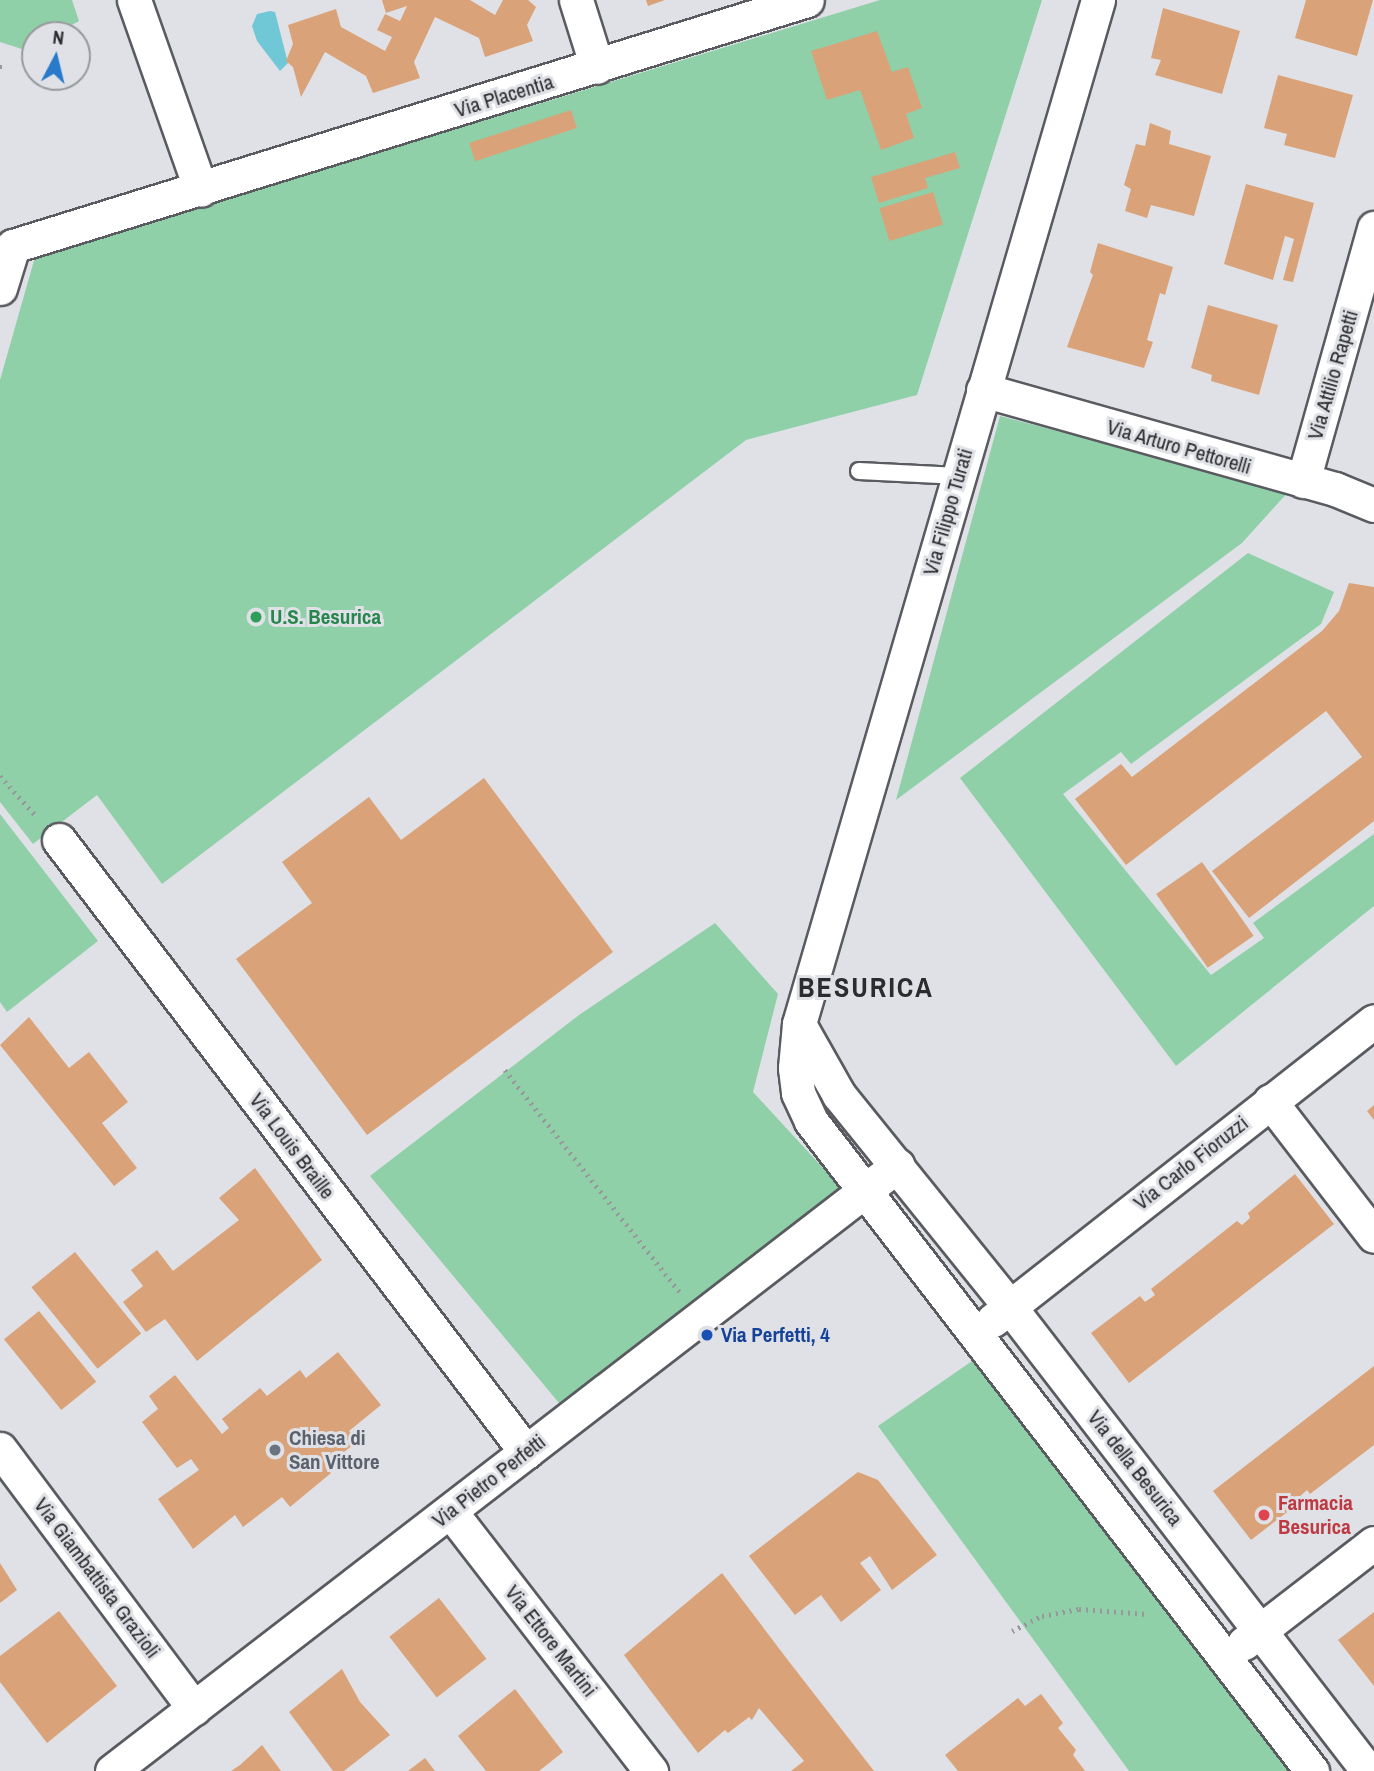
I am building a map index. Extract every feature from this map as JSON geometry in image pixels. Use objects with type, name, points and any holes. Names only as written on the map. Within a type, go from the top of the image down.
[{"type":"street","points":[[0,288],[13,247],[201,190],[134,0]]},
{"type":"street","points":[[576,0],[597,67]]},
{"type":"street","name":"Via Placentia","points":[[201,190],[807,0]]},
{"type":"street","name":"Via Filippo Turati","points":[[799,1024],[1098,0]]},
{"type":"street","name":"Via Attilio Rapetti","points":[[1303,481],[1374,228]]},
{"type":"street","name":"Via Arturo Pettorelli","points":[[983,390],[1303,481],[1374,505]]},
{"type":"street","name":"Via Louis Braille","points":[[59,841],[526,1452]]},
{"type":"street","name":"Via Carlo Fioruzzi","points":[[1009,1306],[1374,1021]]},
{"type":"street","name":"Via della Besurica","points":[[799,1024],[818,1064],[839,1095],[1009,1306],[1261,1629],[1367,1771]]},
{"type":"street","name":"Via della Besurica","points":[[799,1024],[795,1068],[798,1093],[811,1121],[1312,1771]]},
{"type":"street","points":[[1270,1101],[1374,1236]]},
{"type":"street","points":[[865,1191],[898,1165]]},
{"type":"street","name":"Via Pietro Perfetti","points":[[112,1771],[865,1191]]},
{"type":"street","points":[[977,1335],[1009,1306]]},
{"type":"street","name":"Via Giambattista Grazioli","points":[[0,1449],[194,1708]]},
{"type":"street","name":"Via Ettore Martini","points":[[450,1511],[647,1770]]},
{"type":"street","points":[[1226,1657],[1374,1543]]},
{"type":"lane","points":[[859,471],[959,477]]},
{"type":"path","points":[[0,776],[59,841]]},
{"type":"path","points":[[505,1070],[701,1317]]},
{"type":"path","points":[[1012,1630],[1042,1616],[1079,1609],[1128,1616],[1185,1605]]},
{"type":"green space","points":[[0,0],[72,0],[79,21],[21,21],[21,49],[0,42]]},
{"type":"green space","name":"U.S. Besurica","points":[[880,0],[1042,0],[917,395],[746,440],[162,884],[97,795],[33,844],[0,802],[0,380],[35,257]]},
{"type":"green space","points":[[1000,416],[1289,491],[1242,543],[896,800]]},
{"type":"green space","points":[[1248,553],[1334,592],[1321,624],[1131,764],[1121,752],[1063,794],[1211,975],[1264,938],[1253,923],[1374,834],[1374,906],[1176,1066],[960,778]]},
{"type":"green space","points":[[0,814],[98,941],[7,1012],[0,1002]]},
{"type":"green space","points":[[715,923],[778,994],[753,1092],[846,1193],[564,1409],[370,1176],[579,1015]]},
{"type":"green space","points":[[988,1350],[1310,1771],[1129,1771],[878,1426]]},
{"type":"water","points":[[275,12],[288,63],[280,71],[257,41],[252,26],[257,14]]},
{"type":"building","points":[[382,0],[470,0],[495,15],[503,0],[528,0],[536,7],[527,25],[533,41],[485,57],[479,38],[435,17],[414,62],[420,78],[373,93],[366,76],[325,52],[301,97],[293,67],[286,61],[293,44],[288,25],[336,9],[341,27],[385,51],[392,37],[377,30],[385,14],[400,21],[407,6],[386,13]]},
{"type":"building","points":[[646,0],[665,0],[648,6]]},
{"type":"building","points":[[1306,0],[1373,0],[1357,56],[1295,38]]},
{"type":"building","points":[[1163,8],[1240,31],[1222,94],[1155,75],[1161,60],[1151,58]]},
{"type":"building","points":[[877,31],[892,72],[908,67],[922,108],[906,114],[914,138],[881,150],[860,90],[827,100],[811,51]]},
{"type":"building","points":[[1278,75],[1353,95],[1335,158],[1284,145],[1287,134],[1264,128]]},
{"type":"building","points":[[571,110],[577,128],[475,161],[469,143]]},
{"type":"building","points":[[1150,123],[1171,131],[1169,144],[1211,156],[1194,216],[1151,205],[1147,218],[1125,211],[1131,189],[1124,185],[1136,144],[1145,146]]},
{"type":"building","points":[[955,152],[960,168],[925,178],[928,188],[879,203],[871,177]]},
{"type":"building","points":[[1246,184],[1314,203],[1293,282],[1283,280],[1294,239],[1285,236],[1273,280],[1224,264]]},
{"type":"building","points":[[933,192],[943,225],[889,241],[879,208]]},
{"type":"building","points":[[1098,243],[1173,267],[1165,295],[1160,293],[1147,340],[1153,342],[1144,368],[1067,347],[1093,275],[1090,272]]},
{"type":"building","points":[[1208,305],[1278,325],[1259,395],[1211,381],[1212,375],[1191,368]]},
{"type":"building","points":[[1349,583],[1374,587],[1374,821],[1249,918],[1212,871],[1362,757],[1326,711],[1126,865],[1075,799],[1121,764],[1132,777],[1322,631],[1339,611]]},
{"type":"building","points":[[484,778],[613,952],[367,1135],[236,959],[312,903],[282,862],[369,797],[401,840]]},
{"type":"building","points":[[1202,862],[1254,936],[1208,968],[1156,894]]},
{"type":"building","points":[[29,1017],[69,1068],[89,1052],[128,1102],[102,1123],[137,1168],[114,1186],[0,1045]]},
{"type":"building","points":[[1374,1105],[1374,1120],[1367,1111]]},
{"type":"building","points":[[255,1168],[322,1260],[197,1361],[165,1319],[146,1332],[123,1302],[143,1286],[131,1270],[157,1250],[173,1271],[239,1220],[219,1198]]},
{"type":"building","points":[[1295,1174],[1334,1224],[1129,1383],[1091,1333],[1140,1296],[1145,1302],[1155,1295],[1151,1289],[1237,1221],[1242,1225],[1250,1218],[1248,1213]]},
{"type":"building","points":[[75,1252],[141,1334],[98,1369],[31,1287]]},
{"type":"building","points":[[39,1311],[96,1382],[61,1410],[4,1339]]},
{"type":"building","name":"Chiesa di San Vittore","points":[[338,1352],[381,1405],[349,1431],[358,1441],[325,1467],[331,1473],[290,1507],[282,1497],[243,1527],[235,1515],[193,1549],[158,1499],[199,1470],[191,1459],[177,1468],[142,1422],[158,1409],[149,1396],[175,1375],[222,1434],[229,1428],[222,1419],[260,1388],[267,1396],[300,1370],[306,1378]]},
{"type":"building","points":[[1374,1366],[1374,1445],[1310,1494],[1307,1490],[1297,1499],[1299,1503],[1251,1540],[1213,1491]]},
{"type":"building","points":[[858,1472],[878,1480],[937,1555],[892,1590],[870,1556],[860,1563],[881,1590],[841,1622],[821,1595],[795,1615],[749,1556]]},
{"type":"building","points":[[0,1563],[17,1590],[0,1603]]},
{"type":"building","points":[[722,1573],[874,1771],[791,1771],[804,1761],[759,1708],[752,1720],[749,1717],[728,1733],[725,1730],[698,1753],[624,1655]]},
{"type":"building","points":[[439,1598],[486,1659],[437,1697],[389,1637]]},
{"type":"building","points":[[59,1611],[117,1686],[47,1743],[0,1682],[0,1656]]},
{"type":"building","points":[[1374,1612],[1374,1686],[1338,1640]]},
{"type":"building","points":[[342,1669],[360,1702],[390,1735],[344,1771],[333,1771],[289,1712]]},
{"type":"building","points":[[515,1689],[563,1752],[539,1771],[486,1771],[458,1736]]},
{"type":"building","points":[[1041,1694],[1063,1723],[1058,1728],[1076,1750],[1073,1755],[1085,1771],[958,1771],[945,1755],[1018,1698],[1025,1706]]},
{"type":"building","points":[[262,1745],[281,1771],[231,1771],[240,1765]]},
{"type":"building","points":[[425,1758],[435,1771],[408,1771]]},
{"type":"place","name":"U.S. Besurica","points":[[256,617]]},
{"type":"place","name":"Via Perfetti, 4","points":[[707,1335]]},
{"type":"place","name":"Chiesa di San Vittore","points":[[275,1450]]},
{"type":"place","name":"Farmacia Besurica","points":[[1264,1515]]},
{"type":"district","name":"BESURICA","points":[[866,987]]}]
